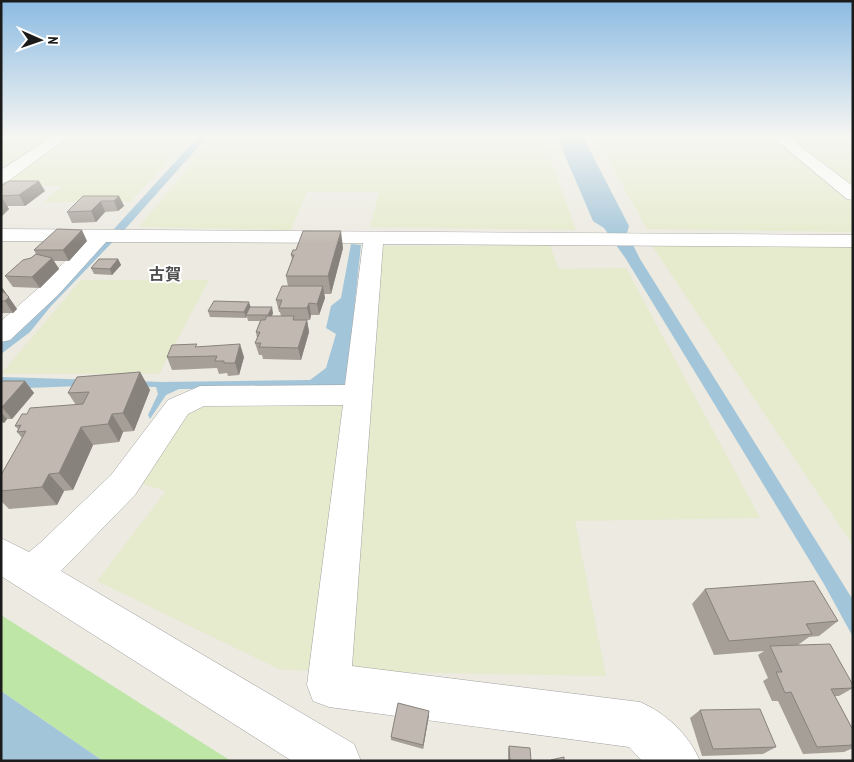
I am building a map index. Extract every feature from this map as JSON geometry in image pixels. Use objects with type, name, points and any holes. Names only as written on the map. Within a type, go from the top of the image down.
[{"type":"street","points":[[824,173],[853,195]]},
{"type":"street","points":[[1,235],[853,241]]},
{"type":"street","points":[[1,334],[111,236]]},
{"type":"street","points":[[374,237],[329,685],[640,725],[676,761]]},
{"type":"street","points":[[16,564],[53,555],[122,485],[178,407],[200,396],[358,395]]},
{"type":"street","points":[[16,564],[251,710],[337,761]]},
{"type":"green space","points":[[1,173],[157,173],[130,202],[43,202],[63,186],[1,184]]},
{"type":"green space","points":[[184,173],[555,173],[576,230],[370,227],[379,192],[307,192],[291,230],[139,227]]},
{"type":"green space","points":[[615,173],[853,173],[853,232],[647,229]]},
{"type":"green space","points":[[651,244],[853,247],[853,546]]},
{"type":"green space","points":[[550,245],[558,269],[626,268],[760,518],[575,521],[606,676],[281,670],[97,581],[166,491],[136,482],[180,411],[198,407],[372,405],[381,246]]},
{"type":"green space","points":[[81,280],[209,280],[159,374],[1,374]]},
{"type":"green space","points":[[1,615],[231,761],[103,761],[1,691]]},
{"type":"water","points":[[165,173],[175,173],[126,228],[51,306],[30,332],[1,354],[1,343],[49,300]]},
{"type":"water","points":[[572,173],[601,173],[629,226],[627,233],[640,259],[853,600],[853,637],[824,584],[626,259],[604,228],[593,221]]},
{"type":"water","points":[[351,244],[361,245],[346,388],[179,389],[166,395],[150,419],[148,415],[158,394],[156,387],[80,386],[1,389],[1,377],[164,382],[310,380],[326,368],[336,334],[326,328],[331,306],[341,298]]},
{"type":"water","points":[[1,691],[103,761],[1,761]]},
{"type":"building","points":[[9,181],[39,181],[19,195],[1,196],[1,186]]},
{"type":"building","points":[[83,196],[119,196],[114,201],[101,201],[91,211],[67,212]]},
{"type":"building","points":[[57,229],[82,230],[63,250],[34,250]]},
{"type":"building","points":[[303,231],[341,231],[328,276],[286,276],[294,255],[291,255],[293,250],[296,250]]},
{"type":"building","points":[[36,254],[52,258],[32,277],[5,276],[23,260],[31,258]]},
{"type":"building","points":[[99,259],[118,259],[110,269],[91,268]]},
{"type":"building","points":[[282,286],[323,286],[317,304],[309,303],[307,308],[279,308],[282,300],[276,300]]},
{"type":"building","points":[[1,292],[4,292],[9,297],[5,301],[1,301]]},
{"type":"building","points":[[214,301],[249,302],[244,312],[208,311]]},
{"type":"building","points":[[250,307],[272,307],[268,315],[246,315]]},
{"type":"building","points":[[267,316],[294,316],[293,320],[307,320],[298,348],[259,347],[261,343],[255,343],[260,332],[256,332],[261,320],[265,320]]},
{"type":"building","points":[[197,344],[195,347],[240,344],[235,363],[215,361],[217,356],[167,357],[172,345]]},
{"type":"building","points":[[140,372],[123,413],[112,414],[108,424],[81,427],[59,473],[49,474],[42,487],[1,491],[1,475],[26,431],[17,432],[21,425],[15,426],[22,414],[27,414],[30,408],[83,404],[89,392],[68,393],[77,377]]},
{"type":"building","points":[[1,381],[25,381],[2,407],[1,407]]},
{"type":"building","points":[[814,581],[838,621],[806,624],[812,634],[729,641],[705,589]]},
{"type":"building","points":[[830,644],[853,685],[853,688],[831,689],[853,730],[853,745],[817,747],[791,692],[785,693],[776,672],[782,672],[770,646]]},
{"type":"building","points":[[398,703],[429,711],[423,745],[391,737]]},
{"type":"building","points":[[760,709],[776,747],[713,749],[700,710]]},
{"type":"building","points":[[509,746],[530,748],[531,761],[510,761]]},
{"type":"building","points":[[564,757],[564,761],[551,761],[551,760]]},
{"type":"district","name":"古賀","points":[[165,274]]}]
